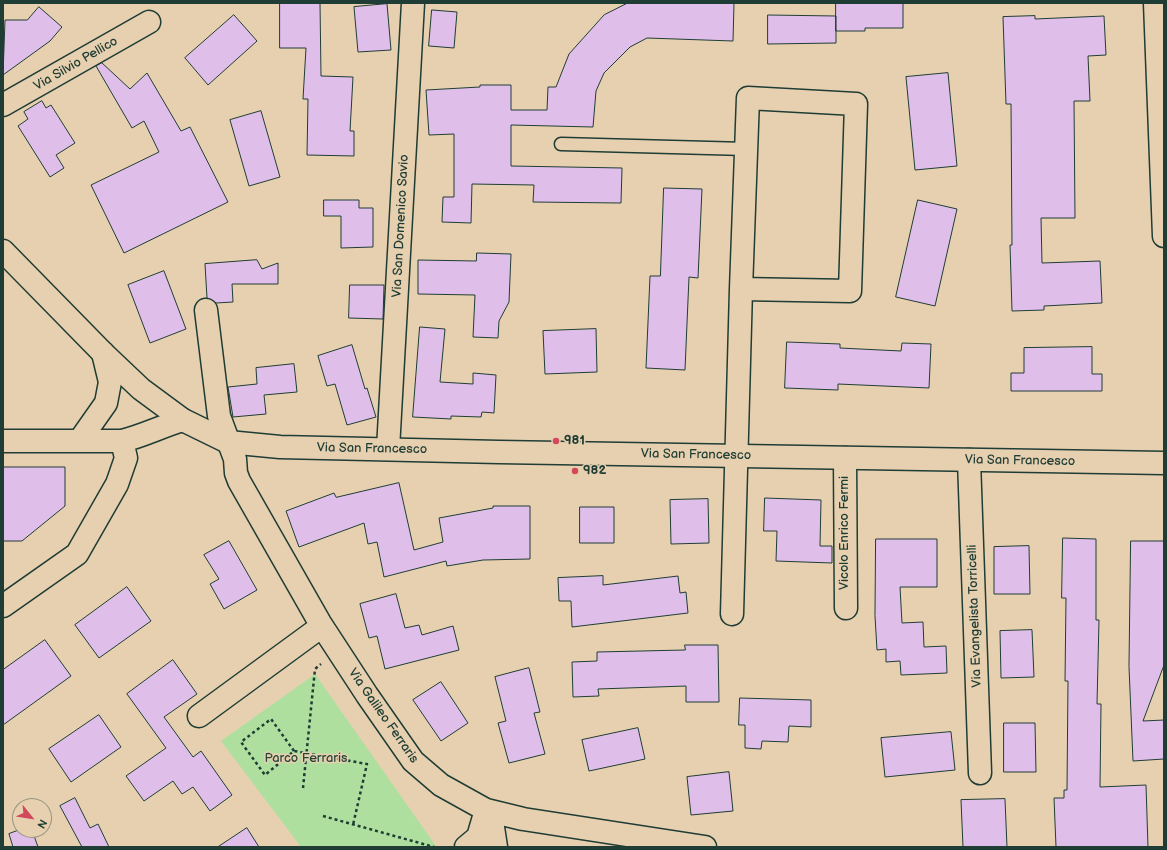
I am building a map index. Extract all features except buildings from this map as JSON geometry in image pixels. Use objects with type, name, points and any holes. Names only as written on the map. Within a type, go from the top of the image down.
[{"type":"street","name":"Via San Domenico Savio","points":[[388,449],[413,3]]},
{"type":"street","points":[[1155,3],[1164,236]]},
{"type":"street","name":"Via Silvio Pellico","points":[[3,105],[149,22]]},
{"type":"street","points":[[732,614],[741,289],[748,98],[856,104],[850,292],[741,289]]},
{"type":"street","points":[[3,251],[103,353],[141,389],[183,420],[228,442]]},
{"type":"street","name":"Via Galileo Ferraris","points":[[206,310],[219,416],[235,459],[236,473],[239,481],[322,626],[413,761],[441,785],[490,811],[611,840],[704,847]]},
{"type":"street","points":[[80,440],[106,403],[110,382],[103,353]]},
{"type":"street","points":[[3,441],[122,441],[138,438],[161,427],[183,420]]},
{"type":"street","points":[[3,606],[77,554],[117,484],[126,458],[122,441]]},
{"type":"street","name":"Via San Francesco","points":[[228,442],[280,447],[1164,463]]},
{"type":"street","name":"Vicolo Enrico Fermi","points":[[845,458],[846,608]]},
{"type":"street","name":"Via Evangelista Torricelli","points":[[969,460],[980,773]]},
{"type":"street","points":[[199,716],[322,626]]},
{"type":"street","points":[[466,847],[478,837],[490,811]]},
{"type":"street","points":[[490,811],[496,847]]},
{"type":"lane","points":[[561,144],[746,149]]},
{"type":"path","points":[[303,788],[315,668],[337,650]]},
{"type":"path","points":[[294,752],[265,775],[241,742],[271,719],[294,752],[367,764],[353,825]]},
{"type":"path","points":[[323,816],[434,847]]},
{"type":"green space","name":"Parco Ferraris","points":[[315,674],[436,846],[301,847],[221,741]]},
{"type":"place","name":"981","points":[[556,441]]},
{"type":"place","name":"982","points":[[575,471]]}]
